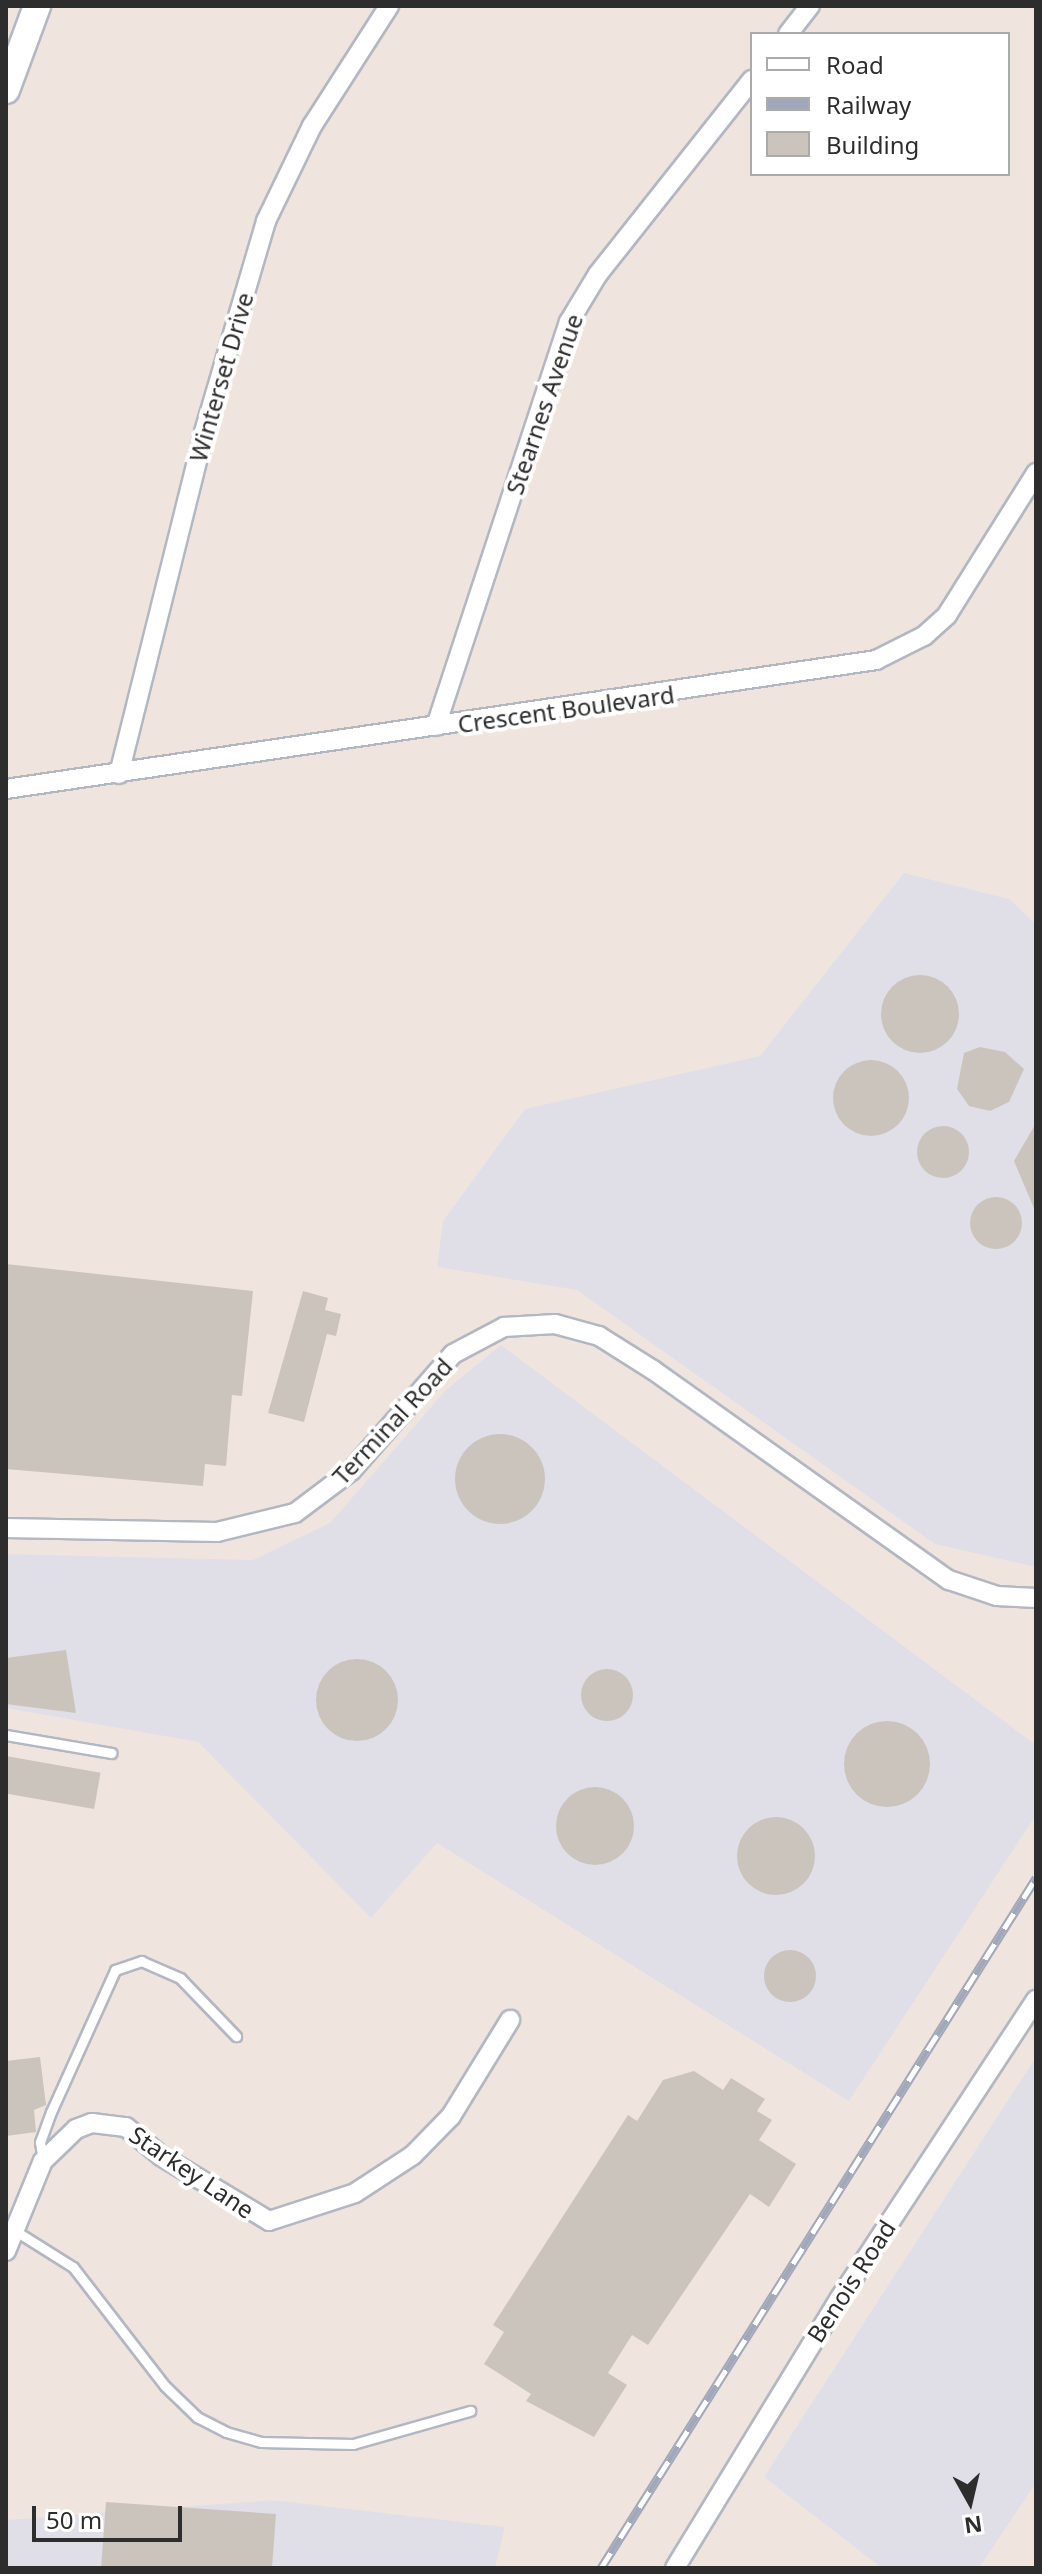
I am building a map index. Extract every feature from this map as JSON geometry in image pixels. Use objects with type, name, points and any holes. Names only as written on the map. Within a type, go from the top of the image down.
[{"type":"main road","points":[[6,90],[37,6]]},
{"type":"street","name":"Winterset Drive","points":[[119,774],[204,432],[266,221],[312,126],[389,6]]},
{"type":"street","points":[[790,32],[810,6]]},
{"type":"street","name":"Stearnes Avenue","points":[[436,726],[569,322],[598,274],[750,83]]},
{"type":"street","name":"Crescent Boulevard","points":[[6,789],[677,694],[901,650],[954,606],[1036,473]]},
{"type":"street","name":"Terminal Road","points":[[6,1528],[217,1532],[295,1513],[351,1471],[453,1354],[504,1327],[555,1324],[599,1336],[653,1370],[949,1580],[997,1596],[1036,1598]]},
{"type":"street","name":"Benois Road","points":[[675,2568],[840,2298],[1036,2000]]},
{"type":"street","name":"Starkey Lane","points":[[6,2251],[43,2161],[76,2129],[110,2123],[137,2134],[161,2156],[209,2181],[258,2218],[289,2219],[355,2193],[413,2155],[451,2116],[510,2020]]},
{"type":"lane","points":[[6,1735],[111,1753]]},
{"type":"lane","points":[[43,2161],[40,2142],[51,2112],[115,1970],[141,1961],[180,1978],[236,2036]]},
{"type":"lane","points":[[14,2230],[73,2267],[165,2386],[197,2417],[226,2432],[261,2442],[353,2444],[470,2411]]},
{"type":"shaded area","points":[[904,873],[1009,899],[1036,924],[1036,1567],[935,1544],[577,1290],[437,1267],[443,1221],[525,1109],[760,1056]]},
{"type":"shaded area","points":[[501,1345],[1036,1745],[1036,1815],[849,2101],[437,1843],[371,1918],[198,1742],[6,1708],[6,1554],[253,1560],[330,1523],[446,1390]]},
{"type":"shaded area","points":[[1036,2057],[1036,2483],[979,2568],[882,2568],[764,2477]]},
{"type":"shaded area","points":[[272,2500],[505,2527],[495,2568],[6,2568],[6,2520]]},
{"type":"building","points":[[920,975],[935,978],[948,986],[956,999],[959,1014],[956,1029],[948,1042],[935,1050],[920,1053],[905,1050],[892,1042],[884,1029],[881,1014],[884,999],[892,986],[905,978]]},
{"type":"building","points":[[980,1047],[1005,1052],[1024,1069],[1009,1102],[990,1111],[969,1106],[957,1089],[964,1053]]},
{"type":"building","points":[[871,1060],[886,1063],[898,1071],[906,1083],[909,1098],[906,1113],[898,1125],[886,1133],[871,1136],[856,1133],[844,1125],[836,1113],[833,1098],[836,1083],[844,1071],[856,1063]]},
{"type":"building","points":[[1036,1123],[1036,1213],[1014,1161]]},
{"type":"building","points":[[943,1126],[962,1133],[969,1152],[962,1171],[943,1178],[924,1171],[917,1152],[924,1133]]},
{"type":"building","points":[[996,1197],[1015,1204],[1022,1223],[1015,1242],[996,1249],[977,1242],[970,1223],[977,1204]]},
{"type":"building","points":[[6,1264],[253,1291],[242,1396],[232,1395],[226,1466],[205,1464],[203,1486],[6,1469]]},
{"type":"building","points":[[303,1291],[328,1298],[325,1310],[341,1314],[336,1336],[327,1334],[304,1422],[268,1413]]},
{"type":"building","points":[[500,1434],[517,1438],[532,1447],[541,1462],[545,1479],[541,1496],[532,1511],[517,1520],[500,1524],[483,1520],[468,1511],[459,1496],[455,1479],[459,1462],[468,1447],[483,1438]]},
{"type":"building","points":[[66,1650],[76,1713],[6,1704],[6,1658]]},
{"type":"building","points":[[357,1659],[373,1662],[386,1671],[395,1684],[398,1700],[395,1716],[386,1729],[373,1738],[357,1741],[341,1738],[328,1729],[319,1716],[316,1700],[319,1684],[328,1671],[341,1662]]},
{"type":"building","points":[[607,1669],[626,1676],[633,1695],[626,1714],[607,1721],[588,1714],[581,1695],[588,1676]]},
{"type":"building","points":[[887,1721],[911,1728],[923,1740],[930,1764],[923,1788],[911,1800],[887,1807],[863,1800],[851,1788],[844,1764],[851,1740],[863,1728]]},
{"type":"building","points":[[6,1756],[101,1773],[94,1809],[6,1794]]},
{"type":"building","points":[[595,1787],[610,1790],[627,1804],[634,1826],[631,1841],[617,1858],[595,1865],[580,1862],[563,1848],[556,1826],[559,1811],[573,1794]]},
{"type":"building","points":[[776,1817],[791,1820],[803,1829],[812,1841],[815,1856],[812,1871],[803,1883],[791,1892],[776,1895],[761,1892],[749,1883],[740,1871],[737,1856],[740,1841],[749,1829],[761,1820]]},
{"type":"building","points":[[790,1950],[809,1957],[816,1976],[809,1995],[790,2002],[771,1995],[764,1976],[771,1957]]},
{"type":"building","points":[[40,2057],[46,2105],[34,2110],[36,2132],[6,2136],[6,2061]]},
{"type":"building","points":[[694,2071],[723,2090],[731,2078],[765,2099],[757,2111],[772,2120],[759,2140],[796,2164],[769,2207],[750,2194],[648,2345],[632,2335],[608,2373],[627,2385],[594,2437],[526,2401],[531,2394],[484,2364],[504,2332],[493,2325],[628,2115],[637,2121],[663,2080]]},
{"type":"building","points":[[106,2502],[276,2514],[272,2568],[101,2568]]},
{"type":"railway","points":[[601,2568],[1036,1878]]}]
